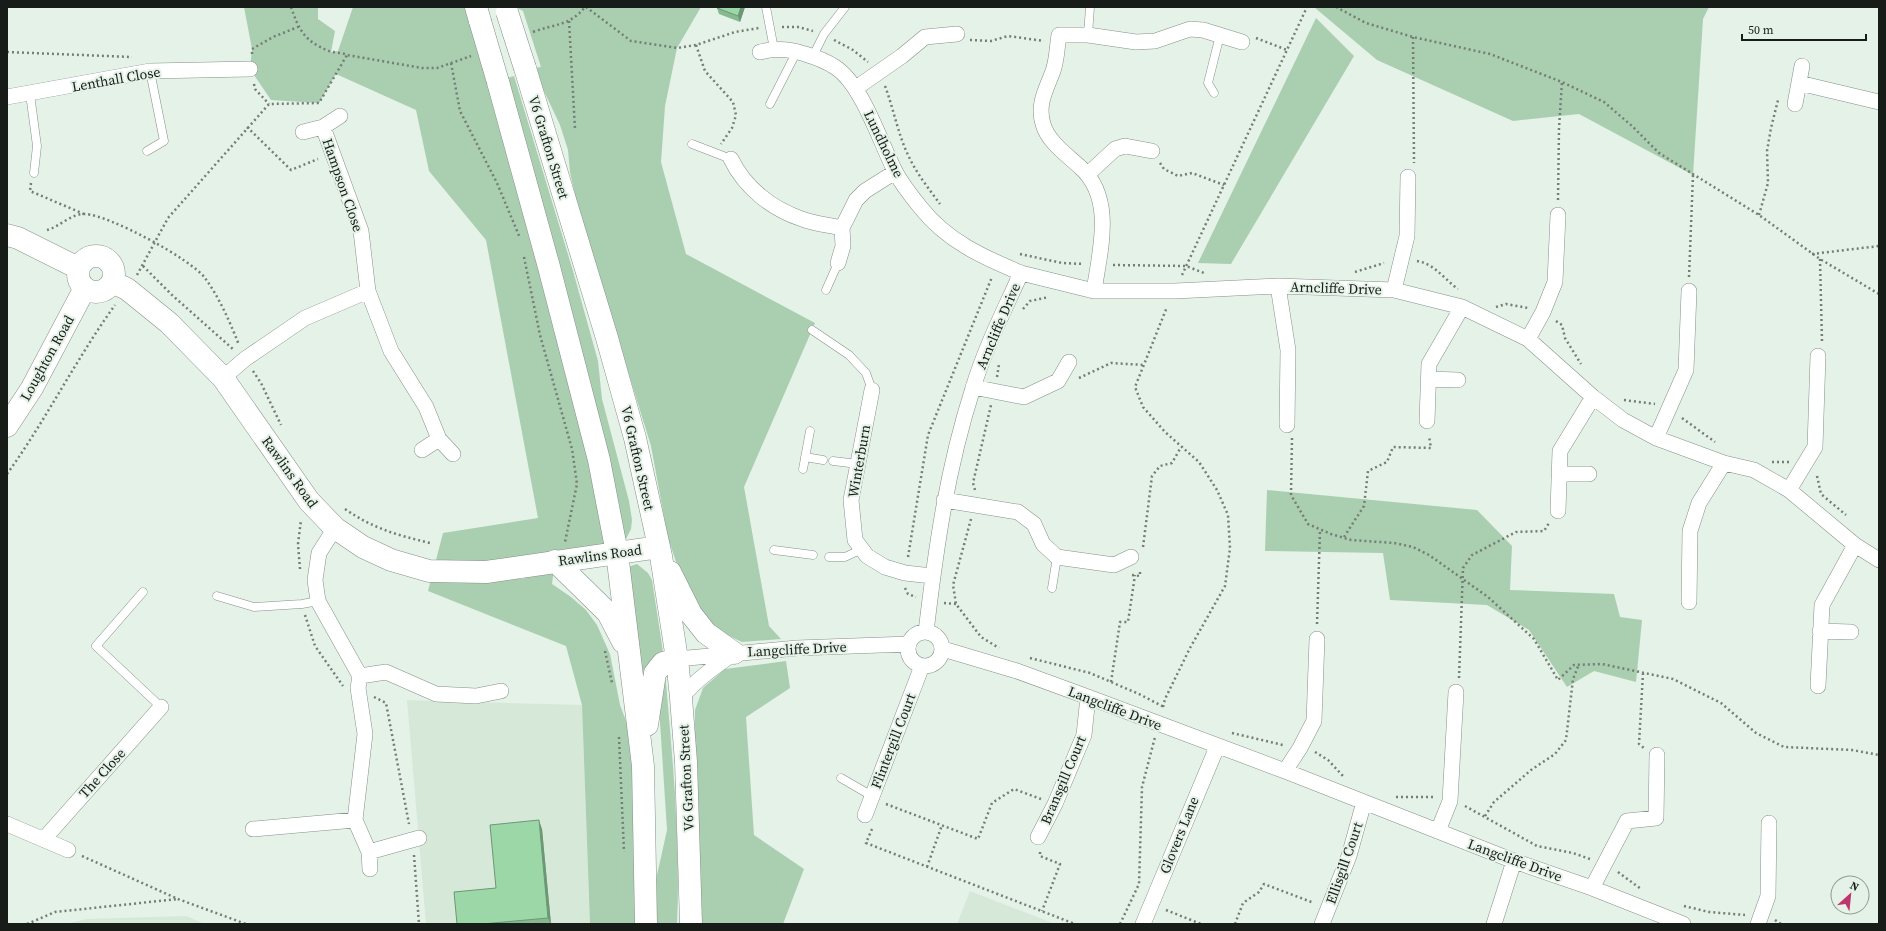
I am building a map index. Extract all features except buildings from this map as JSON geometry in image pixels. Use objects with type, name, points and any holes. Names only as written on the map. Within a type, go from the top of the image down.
[{"type":"street","name":"V6 Grafton Street","points":[[506,9],[607,338],[636,438],[660,551],[678,659],[686,762],[691,924]]},
{"type":"street","points":[[478,14],[549,267],[593,437],[617,553],[643,766],[646,924]]},
{"type":"street","points":[[1094,291],[1104,220],[1100,200],[1094,183],[1088,174],[1052,142],[1043,124],[1040,107],[1043,93],[1053,70],[1059,35],[1088,35],[1136,42],[1155,41],[1190,29],[1204,30],[1242,42]]},
{"type":"street","points":[[856,88],[902,56],[925,37],[957,34]]},
{"type":"street","name":"Lundholme","points":[[767,50],[797,51],[813,56],[836,67],[856,88],[876,128],[895,172],[921,209],[947,234],[980,256],[1021,273]]},
{"type":"street","points":[[1795,104],[1802,66]]},
{"type":"street","name":"Lenthall Close","points":[[7,97],[150,71],[250,69]]},
{"type":"street","points":[[1799,83],[1879,102]]},
{"type":"street","name":"Hampson Close","points":[[303,132],[323,127],[340,116]]},
{"type":"street","name":"Hampson Close","points":[[323,127],[334,153],[361,231],[368,291],[391,351],[426,407],[439,439],[453,454]]},
{"type":"street","points":[[1088,174],[1115,149],[1125,146],[1152,151]]},
{"type":"street","points":[[731,159],[737,172],[765,201],[802,220],[842,228]]},
{"type":"street","points":[[838,263],[843,246],[842,228],[856,200],[865,191],[895,172]]},
{"type":"street","name":"Arncliffe Drive","points":[[1394,290],[1407,236],[1408,177]]},
{"type":"street","points":[[1528,339],[1543,312],[1555,282],[1558,215]]},
{"type":"street","points":[[7,235],[18,238],[82,278],[97,292],[108,287],[119,285],[108,260],[97,256],[85,259],[82,278]]},
{"type":"street","name":"Arncliffe Drive","points":[[926,632],[932,576],[944,500],[955,450],[973,387],[995,329],[1021,273],[1094,291],[1175,291],[1278,286],[1394,290],[1462,307],[1528,339],[1594,397],[1623,420],[1656,438],[1724,463],[1754,470],[1789,490],[1855,545],[1879,560]]},
{"type":"street","name":"Loughton Road","points":[[7,426],[32,388],[82,278]]},
{"type":"street","name":"Rawlins Road","points":[[119,285],[169,323],[224,378],[309,501],[335,528],[363,547],[391,560],[429,571],[486,572],[617,553],[660,551]]},
{"type":"street","name":"Arncliffe Drive","points":[[1278,286],[1288,350],[1287,425]]},
{"type":"street","points":[[224,378],[245,359],[305,318],[368,291]]},
{"type":"street","points":[[1656,438],[1686,370],[1689,291]]},
{"type":"street","points":[[1427,421],[1429,364],[1462,307]]},
{"type":"street","points":[[1789,490],[1815,447],[1818,356]]},
{"type":"street","points":[[973,387],[1024,397],[1058,381],[1068,362]]},
{"type":"street","points":[[1428,379],[1458,380]]},
{"type":"street","name":"Winterburn","points":[[872,390],[851,500],[855,540],[867,556],[885,567],[905,573],[932,576]]},
{"type":"street","points":[[1558,511],[1560,451],[1594,397]]},
{"type":"street","points":[[422,450],[439,439]]},
{"type":"street","points":[[1689,602],[1690,531],[1699,503],[1724,463]]},
{"type":"street","points":[[1559,474],[1589,474]]},
{"type":"street","points":[[944,500],[1018,512],[1034,524],[1043,544],[1057,557],[1114,566],[1138,559]]},
{"type":"street","points":[[335,528],[319,553],[315,580],[318,601],[360,676],[358,688],[365,734],[355,820],[369,852],[370,869]]},
{"type":"street","points":[[1818,686],[1822,605],[1855,545]]},
{"type":"street","points":[[660,551],[692,614],[706,633],[734,653]]},
{"type":"street","points":[[555,561],[608,613],[630,656]]},
{"type":"street","points":[[1820,631],[1851,632]]},
{"type":"street","points":[[926,632],[932,633],[940,639],[943,649],[939,660],[935,664],[930,666],[922,666],[911,659],[909,654],[909,644],[916,635],[926,632]]},
{"type":"street","points":[[1285,771],[1300,748],[1314,721],[1317,639]]},
{"type":"street","name":"Langcliffe Drive","points":[[678,659],[797,648],[909,644]]},
{"type":"street","name":"Langcliffe Drive","points":[[943,649],[1017,671],[1216,747],[1285,771],[1514,861],[1592,888],[1674,923]]},
{"type":"street","name":"Langcliffe Drive","points":[[681,698],[691,686],[707,672],[734,653]]},
{"type":"street","points":[[643,766],[648,711],[654,673],[663,663],[678,659]]},
{"type":"street","name":"Flintergill Court","points":[[865,816],[922,666]]},
{"type":"street","points":[[360,676],[386,672],[436,694],[476,696],[501,691]]},
{"type":"street","points":[[1438,831],[1450,800],[1456,692]]},
{"type":"street","name":"Bransgill Court","points":[[1038,837],[1055,804],[1084,735],[1088,698]]},
{"type":"street","name":"The Close","points":[[44,839],[161,707]]},
{"type":"street","name":"Glovers Lane","points":[[1142,924],[1216,747]]},
{"type":"street","points":[[1592,888],[1627,821],[1656,818],[1657,755]]},
{"type":"street","name":"Ellisgill Court","points":[[1322,924],[1348,856],[1364,802]]},
{"type":"street","points":[[253,829],[355,820]]},
{"type":"street","points":[[1760,920],[1768,896],[1769,823]]},
{"type":"street","points":[[7,824],[68,850]]},
{"type":"street","points":[[369,852],[419,838]]},
{"type":"street","points":[[1494,924],[1514,861]]},
{"type":"lane","points":[[766,7],[767,50]]},
{"type":"lane","points":[[813,56],[824,34],[845,7]]},
{"type":"lane","points":[[1088,35],[1090,7]]},
{"type":"lane","points":[[1214,93],[1208,84],[1220,35]]},
{"type":"lane","points":[[770,104],[797,51]]},
{"type":"lane","points":[[147,151],[164,141],[150,71]]},
{"type":"lane","points":[[30,94],[37,146],[34,173]]},
{"type":"lane","points":[[692,144],[731,159]]},
{"type":"lane","points":[[826,290],[838,263]]},
{"type":"lane","points":[[812,330],[849,355],[866,373],[872,390]]},
{"type":"lane","points":[[803,469],[810,431]]},
{"type":"lane","points":[[805,457],[823,460]]},
{"type":"lane","points":[[833,461],[858,464]]},
{"type":"lane","points":[[829,557],[845,557],[862,549]]},
{"type":"lane","points":[[774,550],[813,555]]},
{"type":"lane","points":[[1052,588],[1057,557]]},
{"type":"lane","points":[[143,592],[96,646],[161,707]]},
{"type":"lane","points":[[217,596],[254,607],[302,604],[318,601]]},
{"type":"lane","points":[[841,778],[872,797]]},
{"type":"path","points":[[291,7],[298,27],[304,38],[330,52],[338,51],[347,55],[422,68],[437,68]]},
{"type":"path","points":[[1120,924],[1139,884],[1142,787],[1158,724],[1163,707],[1190,648],[1225,586],[1230,548],[1228,515],[1217,490],[1199,462],[1182,447],[1143,407],[1135,387],[1167,308],[1307,7]]},
{"type":"path","points":[[1336,7],[1366,23],[1413,37],[1490,54],[1562,82],[1604,102],[1632,126],[1659,153],[1759,215],[1812,254],[1879,294]]},
{"type":"path","points":[[569,21],[575,130]]},
{"type":"path","points":[[957,34],[968,40],[991,41],[1008,36],[1058,43]]},
{"type":"path","points":[[1242,42],[1253,37],[1287,50]]},
{"type":"path","points":[[1408,177],[1414,172],[1413,37]]},
{"type":"path","points":[[696,45],[705,72],[732,102],[736,115],[732,128],[715,152]]},
{"type":"path","points":[[7,52],[134,57]]},
{"type":"path","points":[[7,474],[30,443],[106,318],[119,285],[143,266],[154,241],[168,218],[247,127],[269,104],[319,103],[347,55]]},
{"type":"path","points":[[451,63],[460,111],[497,183],[520,239]]},
{"type":"path","points":[[1558,215],[1559,128],[1562,82]]},
{"type":"path","points":[[1759,215],[1768,183],[1767,152],[1771,128],[1780,95]]},
{"type":"path","points":[[247,127],[290,170],[334,153]]},
{"type":"path","points":[[1152,151],[1164,168],[1178,176],[1192,173],[1224,185]]},
{"type":"path","points":[[34,173],[30,191],[84,214],[98,216],[154,241],[204,276],[223,310],[245,359]]},
{"type":"path","points":[[1689,291],[1693,175]]},
{"type":"path","points":[[40,228],[46,231],[53,229],[67,220],[84,214]]},
{"type":"path","points":[[1812,254],[1879,246]]},
{"type":"path","points":[[524,254],[540,335],[572,449],[577,484],[567,539],[555,561]]},
{"type":"path","points":[[1818,356],[1822,347],[1820,259]]},
{"type":"path","points":[[905,573],[928,435],[987,293],[996,263]]},
{"type":"path","points":[[1022,311],[1030,301],[1050,297],[1057,298]]},
{"type":"path","points":[[1159,307],[1167,308]]},
{"type":"path","points":[[1000,358],[974,483],[976,495],[974,505],[953,585],[956,604],[981,637],[1004,652]]},
{"type":"path","points":[[1344,538],[1364,506],[1368,471],[1387,462],[1393,448],[1431,448],[1427,421]]},
{"type":"path","points":[[1287,425],[1292,427],[1291,495],[1308,524],[1351,540],[1394,542],[1413,547],[1430,555],[1488,597],[1534,639],[1558,680],[1574,665],[1579,664],[1602,664],[1673,679],[1721,703],[1756,733],[1784,747],[1852,750],[1879,755]]},
{"type":"path","points":[[1129,574],[1140,576],[1138,559],[1152,476],[1160,466],[1172,463],[1182,447]]},
{"type":"path","points":[[342,507],[362,520],[389,533],[430,543]]},
{"type":"path","points":[[1456,692],[1458,687],[1463,568],[1472,555],[1516,532],[1544,530],[1558,511]]},
{"type":"path","points":[[1317,639],[1320,529]]},
{"type":"path","points":[[1111,682],[1120,622],[1128,622],[1135,575]]},
{"type":"path","points":[[602,646],[614,690]]},
{"type":"path","points":[[1028,657],[1090,673],[1139,694],[1169,709]]},
{"type":"path","points":[[1485,816],[1494,802],[1532,770],[1555,754],[1566,740],[1573,679],[1579,664]]},
{"type":"path","points":[[1643,673],[1639,744],[1657,755]]},
{"type":"path","points":[[618,729],[624,855]]},
{"type":"path","points":[[1229,732],[1262,741],[1315,752],[1328,760],[1346,779]]},
{"type":"path","points":[[872,797],[978,839],[992,803],[1014,789],[1055,804]]},
{"type":"path","points":[[1389,797],[1422,796],[1450,800],[1462,804],[1537,846],[1573,853],[1604,863],[1634,885],[1648,892]]},
{"type":"path","points":[[927,867],[942,825]]},
{"type":"path","points":[[872,829],[866,843],[1075,924]]},
{"type":"path","points":[[1038,837],[1040,856],[1060,864],[1042,912]]},
{"type":"path","points":[[68,850],[178,899],[246,924]]},
{"type":"path","points":[[1235,924],[1243,903],[1259,892],[1264,884],[1328,908]]},
{"type":"path","points":[[27,924],[55,912],[178,899]]},
{"type":"path","points":[[1150,904],[1202,924]]},
{"type":"path","points":[[1682,906],[1781,924]]},
{"type":"shaded area","points":[[407,700],[582,705],[590,924],[426,924]]},
{"type":"shaded area","points":[[970,891],[1055,924],[957,924]]},
{"type":"shaded area","points":[[186,916],[205,924],[65,924],[87,919]]},
{"type":"green space","points":[[244,7],[318,7],[318,19],[335,31],[331,52],[338,51],[353,7],[476,7],[617,553],[555,561],[552,584],[571,597],[586,610],[597,625],[610,654],[620,705],[643,766],[646,924],[590,924],[582,705],[566,646],[428,591],[443,533],[538,518],[486,240],[429,171],[416,110],[336,74],[319,103],[271,100],[250,69],[252,49]],"holes":[[[554,562],[523,579],[468,571]]]},
{"type":"green space","points":[[515,7],[701,7],[677,48],[665,106],[661,162],[686,254],[815,323],[744,487],[769,626],[781,639],[742,642],[719,631],[697,607],[684,585],[668,538],[651,446],[579,212],[570,172],[568,150],[560,125],[533,68],[541,67],[523,11]]},
{"type":"green space","points":[[1314,7],[1709,7],[1703,19],[1693,175],[1579,114],[1513,121],[1377,60]]},
{"type":"green space","points":[[1316,18],[1354,56],[1231,264],[1198,263]]},
{"type":"green space","points":[[514,76],[573,271],[598,361],[602,399],[629,501],[632,520],[631,529],[626,539],[622,536],[503,79]]},
{"type":"green space","points":[[1267,490],[1477,510],[1512,546],[1510,590],[1614,594],[1620,617],[1642,620],[1636,682],[1594,671],[1567,687],[1529,630],[1487,605],[1390,600],[1383,553],[1265,551]]},
{"type":"green space","points":[[637,564],[648,573],[652,580],[663,652],[651,662],[642,675],[628,567]]},
{"type":"green space","points":[[786,661],[790,688],[746,717],[754,835],[804,869],[783,924],[691,924],[695,710],[703,688],[725,669]]},
{"type":"green space","points":[[665,671],[677,829],[677,924],[654,924],[654,889],[667,830],[658,691]]}]
